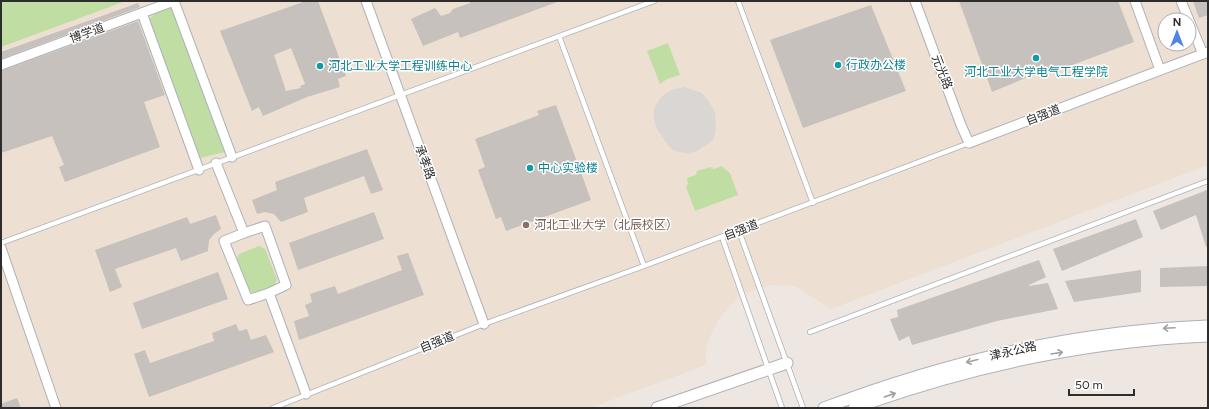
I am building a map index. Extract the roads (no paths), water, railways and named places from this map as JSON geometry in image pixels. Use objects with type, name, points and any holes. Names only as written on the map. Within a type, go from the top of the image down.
[{"type":"street","name":"博学道","points":[[1,65],[174,1]]},
{"type":"street","points":[[174,1],[232,157]]},
{"type":"street","name":"承孝路","points":[[366,1],[484,324]]},
{"type":"street","name":"元光路","points":[[915,1],[969,143]]},
{"type":"street","points":[[1135,1],[1160,70]]},
{"type":"street","points":[[1181,1],[1205,53]]},
{"type":"street","points":[[142,13],[199,170]]},
{"type":"street","name":"自强道","points":[[969,143],[1205,53]]},
{"type":"street","points":[[216,163],[244,234]]},
{"type":"street","points":[[265,226],[286,285],[248,300],[224,241],[244,234],[265,226]]},
{"type":"street","points":[[1,248],[56,408]]},
{"type":"street","points":[[269,293],[306,394]]},
{"type":"street","name":"津永公路","points":[[824,408],[930,372],[1010,351],[1122,332],[1208,326]]},
{"type":"street","name":"津永公路","points":[[854,408],[940,379],[1002,364],[1101,346],[1208,336]]},
{"type":"street","points":[[657,408],[787,363]]},
{"type":"lane","points":[[1,243],[654,1]]},
{"type":"lane","points":[[738,1],[813,203]]},
{"type":"lane","points":[[559,36],[644,266]]},
{"type":"lane","name":"自强道","points":[[273,408],[484,324],[739,231],[969,143]]},
{"type":"lane","points":[[810,332],[1208,181]]},
{"type":"lane","points":[[739,231],[803,408]]},
{"type":"lane","points":[[722,237],[782,408]]},
{"type":"place","name":"河北工业大学电气工程学院","points":[[1036,58]]},
{"type":"place","name":"行政办公楼","points":[[838,65]]},
{"type":"place","name":"河北工业大学工程训练中心","points":[[320,66]]},
{"type":"place","name":"中心实验楼","points":[[530,168]]},
{"type":"place","name":"河北工业大学（北辰校区）","points":[[526,225]]}]
